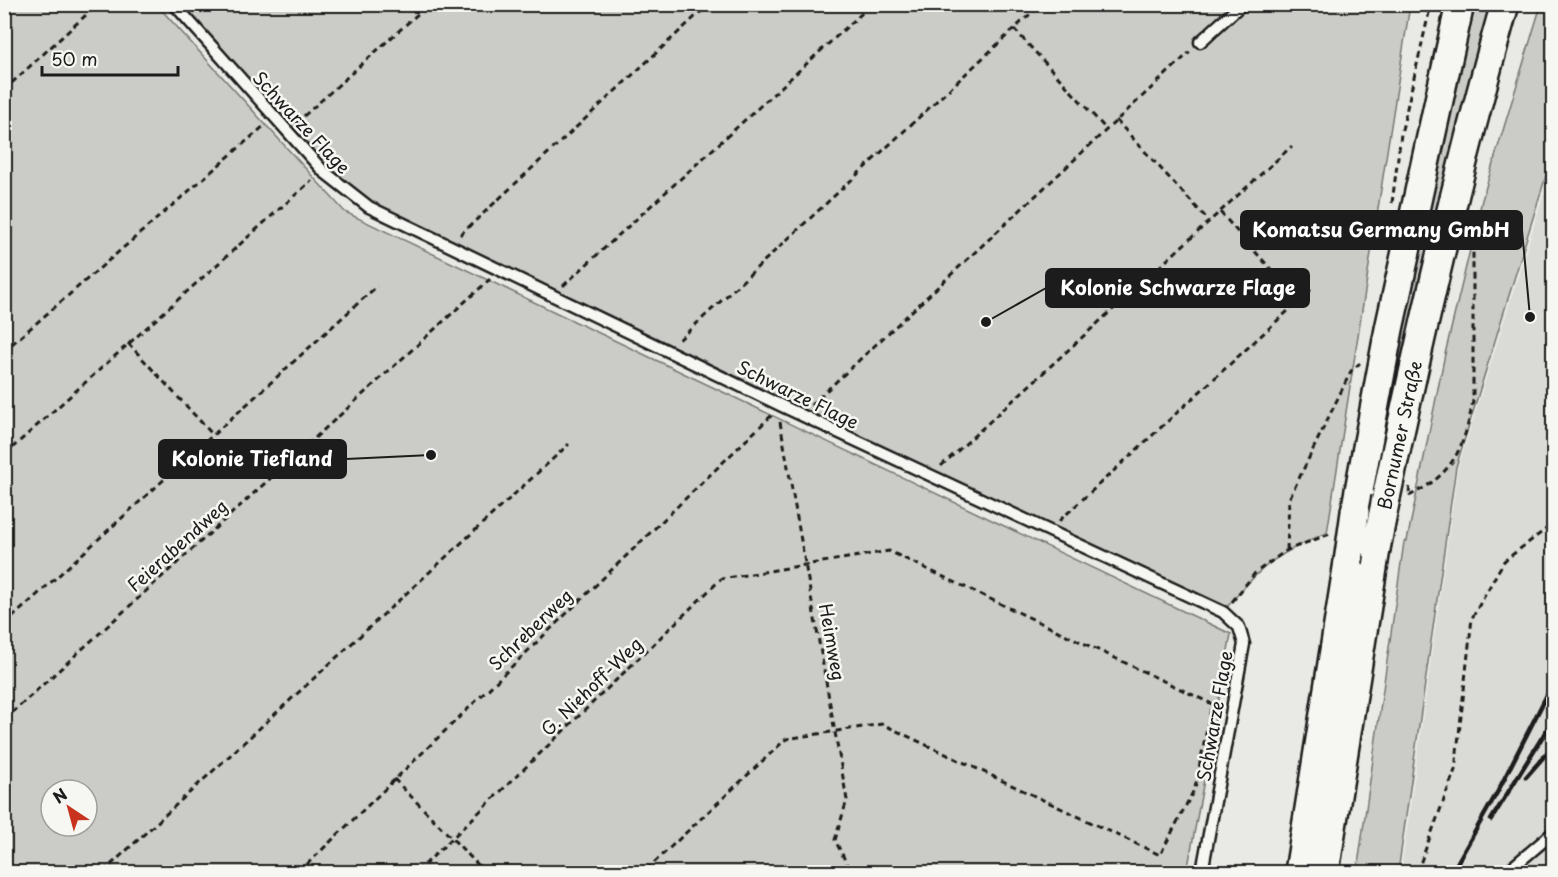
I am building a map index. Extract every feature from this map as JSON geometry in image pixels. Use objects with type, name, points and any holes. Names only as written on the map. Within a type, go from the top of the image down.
[{"type":"main road","name":"Bornumer Straße","points":[[1299,873],[1355,512],[1389,329],[1460,4]]},
{"type":"main road","name":"Bornumer Straße","points":[[1325,873],[1386,498],[1423,322],[1478,99],[1506,4]]},
{"type":"lane","name":"Schwarze Flage","points":[[174,4],[273,118],[323,171],[369,207],[669,349],[782,406],[1223,612],[1239,627],[1244,644],[1202,873]]},
{"type":"lane","points":[[1200,42],[1242,4]]},
{"type":"lane","points":[[1507,873],[1554,832]]},
{"type":"path","points":[[4,90],[98,4]]},
{"type":"path","points":[[286,132],[429,4]]},
{"type":"path","points":[[450,244],[709,4]]},
{"type":"path","points":[[552,295],[872,4]]},
{"type":"path","points":[[929,4],[934,9],[939,4]]},
{"type":"path","points":[[669,349],[1041,4]]},
{"type":"path","points":[[1014,29],[1106,129]]},
{"type":"path","points":[[801,415],[1200,42]]},
{"type":"path","points":[[4,351],[273,118]]},
{"type":"path","points":[[1116,120],[1209,221]]},
{"type":"path","points":[[931,475],[1292,146]]},
{"type":"path","points":[[4,455],[323,171]]},
{"type":"path","points":[[1220,212],[1299,301]]},
{"type":"path","points":[[1414,494],[1438,480],[1451,466],[1461,449],[1471,410],[1473,229],[1468,217]]},
{"type":"path","name":"Feierabendweg","points":[[4,720],[501,270]]},
{"type":"path","points":[[4,624],[377,286]]},
{"type":"path","points":[[1049,530],[1314,287]]},
{"type":"path","points":[[128,343],[213,435]]},
{"type":"path","points":[[1287,550],[1289,499],[1351,370],[1364,360]]},
{"type":"path","name":"Schreberweg","points":[[299,873],[782,406]]},
{"type":"path","name":"Heimweg","points":[[772,415],[780,422],[847,800],[835,840],[851,873]]},
{"type":"path","points":[[103,873],[568,444]]},
{"type":"path","points":[[1417,873],[1455,770],[1472,618],[1504,561],[1554,523]]},
{"type":"path","points":[[1223,612],[1255,573],[1287,550],[1324,537]]},
{"type":"path","name":"G. Niehoff-Weg","points":[[417,873],[721,579],[889,551],[1212,704],[1196,788],[1160,855],[882,724],[835,730]]},
{"type":"path","points":[[644,873],[786,739],[835,730]]},
{"type":"path","points":[[394,779],[485,873]]},
{"type":"shaded area","points":[[5,4],[157,5],[345,212],[1231,634],[1187,872],[5,872]]},
{"type":"shaded area","points":[[174,5],[1410,5],[1327,533],[1293,548],[1269,564],[1247,584],[1223,612],[349,194]]},
{"type":"shaded area","points":[[1472,5],[1493,5],[1434,220],[1373,498],[1368,501],[1423,215]]},
{"type":"shaded area","points":[[1541,5],[1553,5],[1553,153],[1456,467],[1398,872],[1357,872],[1404,542],[1407,541],[1445,354],[1482,200]]},
{"type":"shaded area","points":[[1553,165],[1553,872],[1401,872],[1458,468]]},
{"type":"railway","points":[[1452,872],[1498,791],[1554,681]]},
{"type":"railway","points":[[1491,820],[1554,718]]},
{"type":"railway","points":[[1526,777],[1554,745]]},
{"type":"place","name":"Komatsu Germany GmbH","points":[[1530,317]]},
{"type":"place","name":"Kolonie Schwarze Flage","points":[[986,322]]},
{"type":"place","name":"Kolonie Tiefland","points":[[431,455]]}]
